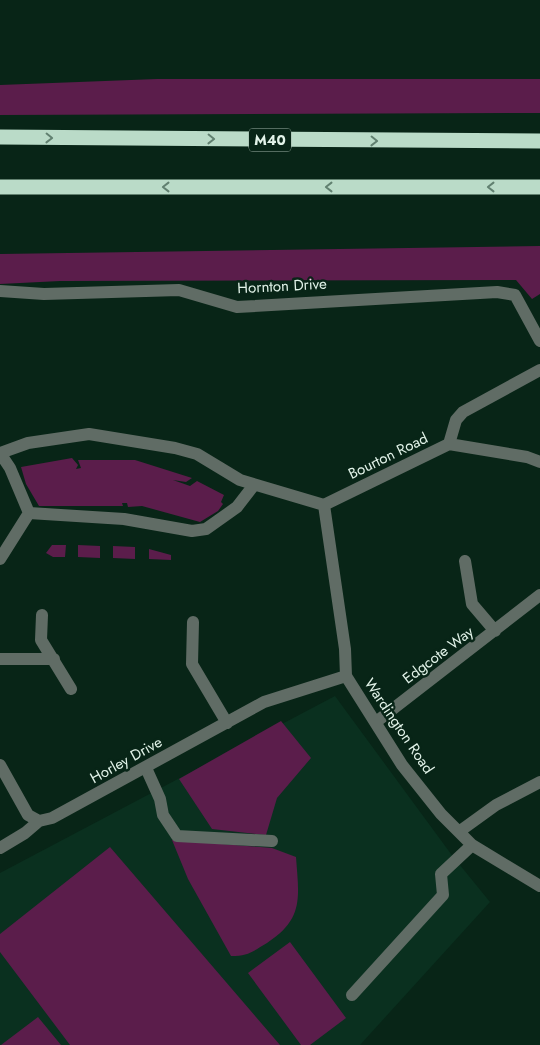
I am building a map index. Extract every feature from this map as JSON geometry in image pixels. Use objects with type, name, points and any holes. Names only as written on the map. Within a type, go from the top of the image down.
[{"type":"highway","name":"M40","points":[[0,137],[540,142]]},
{"type":"highway","points":[[0,187],[540,187]]},
{"type":"street","name":"Hornton Drive","points":[[0,291],[44,294],[178,290],[237,307],[497,292],[515,295],[540,340]]},
{"type":"street","points":[[449,444],[456,420],[462,412],[540,370]]},
{"type":"street","points":[[29,513],[10,468],[0,453],[28,443],[89,434],[175,448],[197,454],[240,480],[324,505]]},
{"type":"street","name":"Bourton Road","points":[[324,505],[449,444],[527,457],[540,462]]},
{"type":"street","points":[[29,513],[124,520],[192,532],[206,529],[237,507],[254,485]]},
{"type":"street","name":"Wardington Road","points":[[324,505],[345,649],[346,676],[402,765],[441,814],[472,845],[540,886]]},
{"type":"street","points":[[0,559],[29,513]]},
{"type":"street","name":"Edgcote Way","points":[[465,561],[472,604],[495,631]]},
{"type":"street","name":"Edgcote Way","points":[[376,722],[540,595]]},
{"type":"street","points":[[42,616],[42,640],[71,688]]},
{"type":"street","points":[[193,622],[192,664],[227,722]]},
{"type":"street","points":[[0,659],[54,659]]},
{"type":"street","name":"Horley Drive","points":[[0,848],[39,821],[52,818],[264,702],[346,676]]},
{"type":"street","points":[[0,764],[28,815],[39,821]]},
{"type":"street","points":[[146,768],[160,799],[163,814],[177,836],[272,841]]},
{"type":"street","points":[[460,831],[496,805],[540,782]]},
{"type":"street","points":[[352,995],[443,895],[441,874],[472,845]]},
{"type":"shaded area","points":[[157,79],[540,79],[540,113],[0,115],[0,85]]},
{"type":"shaded area","points":[[540,246],[540,294],[532,299],[516,280],[60,281],[0,284],[0,254]]},
{"type":"shaded area","points":[[72,458],[78,465],[76,469],[81,468],[78,460],[135,460],[192,478],[186,482],[173,480],[190,486],[197,481],[224,495],[221,502],[223,504],[218,511],[200,522],[142,506],[128,507],[127,503],[122,503],[123,506],[39,506],[26,484],[21,467]]},
{"type":"shaded area","points":[[52,545],[66,545],[65,557],[53,557],[46,553]]},
{"type":"shaded area","points":[[78,545],[100,546],[100,558],[78,557]]},
{"type":"shaded area","points":[[113,546],[135,547],[135,559],[113,558]]},
{"type":"shaded area","points":[[149,549],[171,555],[171,560],[149,559]]},
{"type":"shaded area","points":[[335,696],[451,854],[490,902],[360,1045],[0,1045],[0,873]]},
{"type":"shaded area","points":[[281,721],[311,758],[277,798],[266,835],[212,829],[179,779]]},
{"type":"shaded area","points":[[172,840],[272,848],[296,857],[298,896],[293,916],[288,925],[279,934],[254,951],[231,956],[188,879]]},
{"type":"shaded area","points":[[110,847],[280,1045],[70,1045],[0,952],[0,934]]},
{"type":"shaded area","points":[[290,942],[346,1018],[310,1045],[301,1045],[248,973]]},
{"type":"shaded area","points":[[38,1017],[61,1045],[1,1045]]}]
